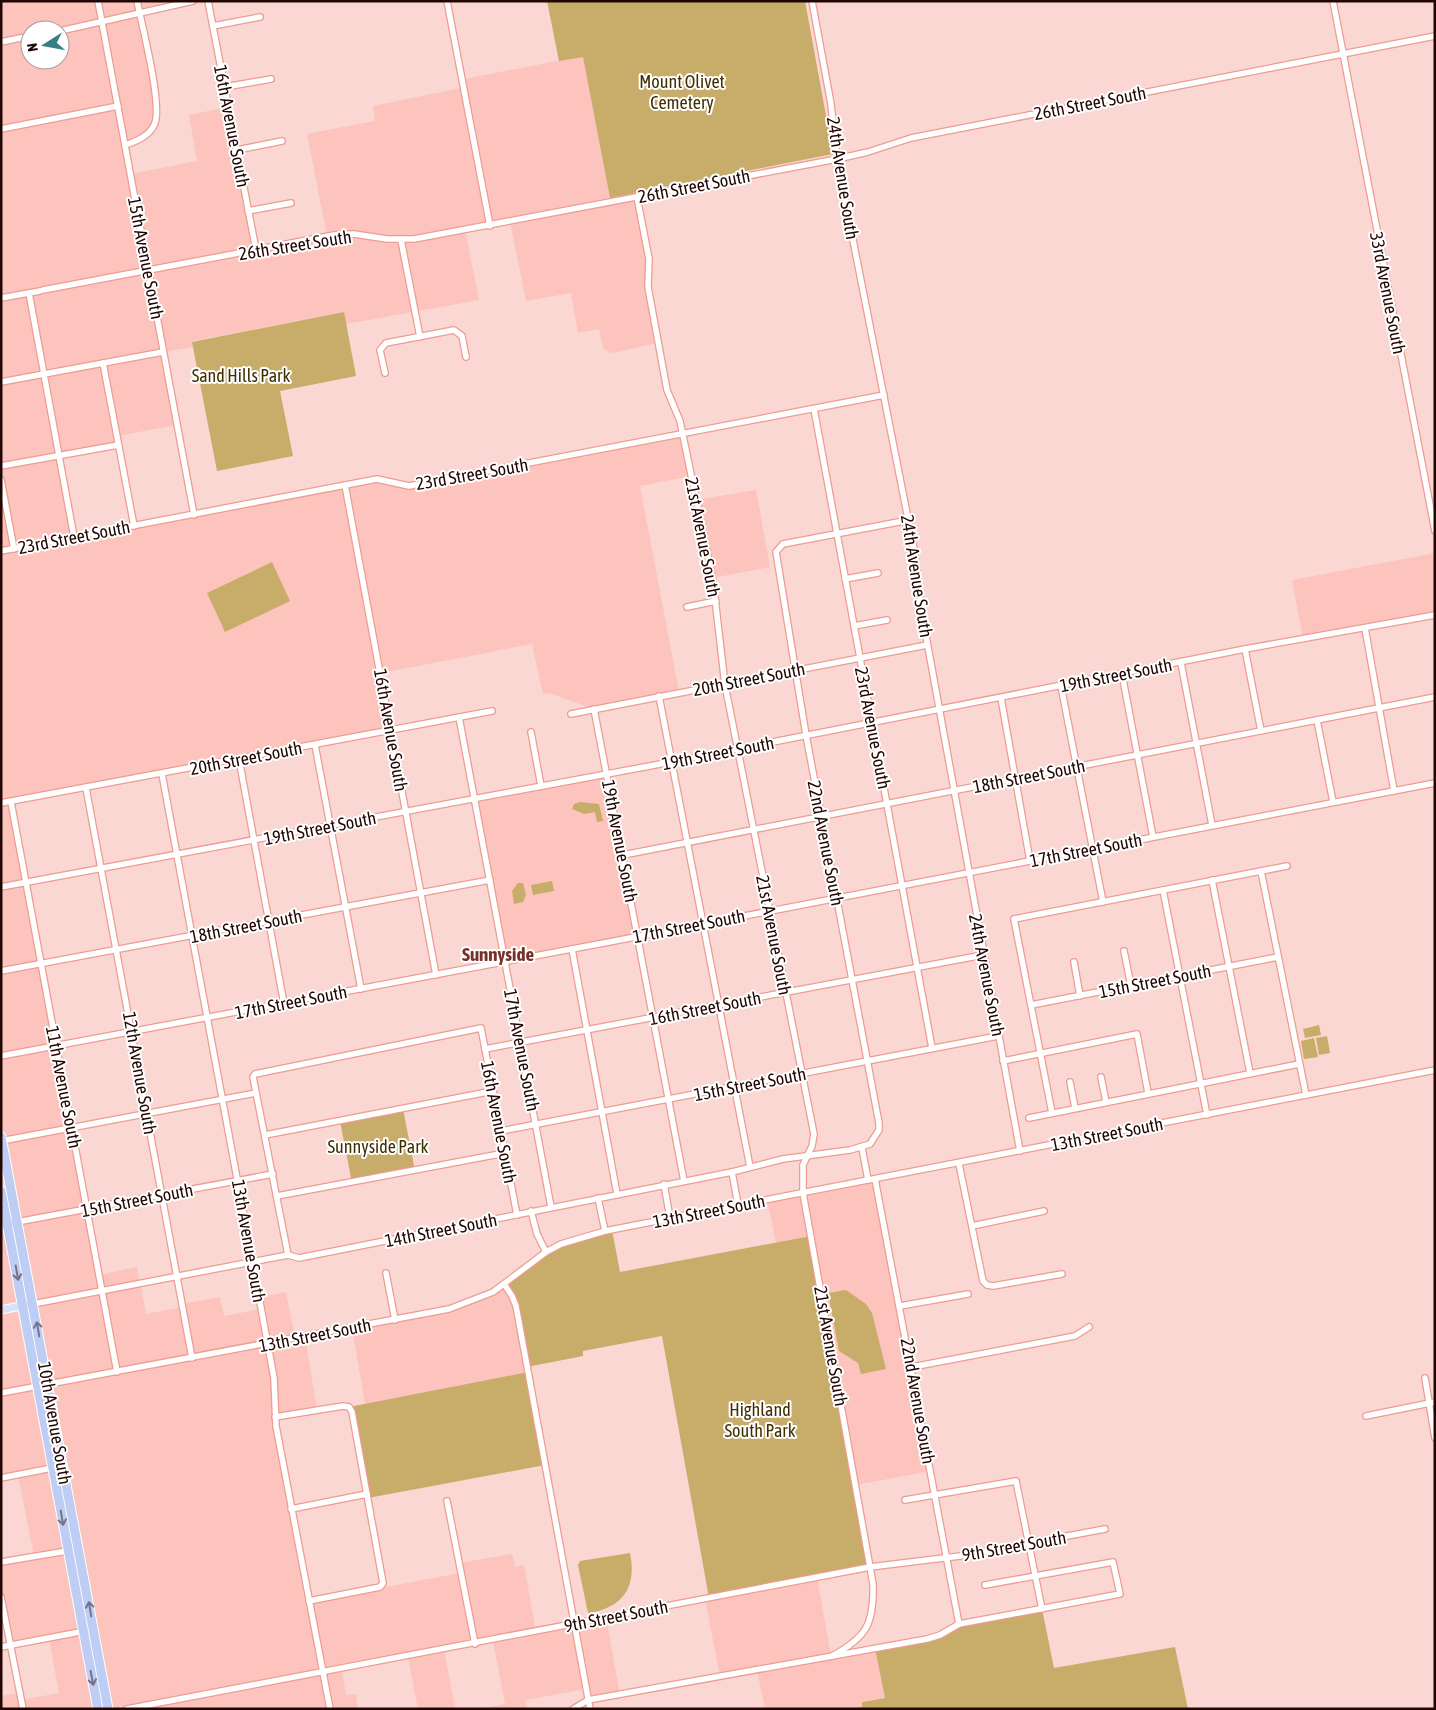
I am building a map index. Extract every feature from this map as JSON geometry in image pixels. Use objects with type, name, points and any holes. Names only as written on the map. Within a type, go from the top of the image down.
[{"type":"highway","name":"10th Avenue South","points":[[1,1140],[9,1224],[22,1306],[38,1387],[79,1549],[108,1709]]},
{"type":"highway","name":"10th Avenue South","points":[[1,1191],[33,1304],[48,1385],[68,1551],[98,1709]]},
{"type":"main road","name":"14th Street South","points":[[1,1310],[33,1304]]},
{"type":"street","name":"15th Avenue South","points":[[98,1],[194,515]]},
{"type":"street","points":[[125,145],[137,141],[150,131],[157,112],[137,1]]},
{"type":"street","points":[[70,29],[193,1]]},
{"type":"street","name":"16th Avenue South","points":[[208,1],[256,250]]},
{"type":"street","points":[[447,1],[490,226]]},
{"type":"street","name":"24th Avenue South","points":[[812,1],[831,104],[837,159],[909,520],[927,645],[1020,1151]]},
{"type":"street","name":"33rd Avenue South","points":[[1332,1],[1435,531]]},
{"type":"street","points":[[213,26],[260,17]]},
{"type":"street","name":"26th Street South","points":[[1,298],[344,234],[401,240],[490,226],[837,159],[868,152],[910,138],[1435,36]]},
{"type":"street","points":[[1,42],[20,38]]},
{"type":"street","points":[[225,87],[271,79]]},
{"type":"street","points":[[1,129],[118,106]]},
{"type":"street","points":[[237,150],[282,141]]},
{"type":"street","name":"21st Avenue South","points":[[637,197],[649,258],[648,287],[667,390],[676,409],[683,434],[716,602],[726,685],[753,830],[814,1134],[812,1146],[806,1157],[802,1172],[803,1193],[874,1597],[873,1610],[866,1631],[850,1646],[832,1656]]},
{"type":"street","points":[[248,211],[291,203]]},
{"type":"street","points":[[401,240],[420,337]]},
{"type":"street","points":[[29,293],[74,537]]},
{"type":"street","points":[[384,373],[381,346],[454,330],[462,336],[466,357]]},
{"type":"street","points":[[1,382],[163,352]]},
{"type":"street","points":[[103,362],[134,526]]},
{"type":"street","name":"23rd Street South","points":[[1,551],[377,479],[409,486],[884,396]]},
{"type":"street","name":"23rd Avenue South","points":[[814,409],[932,1048]]},
{"type":"street","points":[[1,466],[118,445]]},
{"type":"street","points":[[1,480],[14,549]]},
{"type":"street","name":"16th Avenue South","points":[[345,485],[436,975]]},
{"type":"street","points":[[837,534],[909,520]]},
{"type":"street","name":"22nd Avenue South","points":[[837,534],[783,544],[778,548],[776,558],[820,817],[837,898],[878,1123],[876,1137]]},
{"type":"street","points":[[845,579],[878,573]]},
{"type":"street","points":[[687,607],[716,602]]},
{"type":"street","name":"19th Street South","points":[[1,887],[26,884],[672,762],[1245,649],[1435,615]]},
{"type":"street","points":[[854,626],[887,620]]},
{"type":"street","points":[[1365,628],[1394,791]]},
{"type":"street","name":"20th Street South","points":[[571,714],[927,645]]},
{"type":"street","points":[[1245,649],[1261,731]]},
{"type":"street","points":[[1181,663],[1198,743],[1212,825]]},
{"type":"street","points":[[1122,674],[1153,837]]},
{"type":"street","points":[[1061,686],[1103,902]]},
{"type":"street","points":[[659,696],[750,1167]]},
{"type":"street","name":"18th Street South","points":[[623,855],[1435,697]]},
{"type":"street","points":[[1001,698],[1030,861]]},
{"type":"street","name":"19th Avenue South","points":[[594,709],[684,1180]]},
{"type":"street","name":"20th Street South","points":[[1,804],[492,711]]},
{"type":"street","name":"17th Avenue South","points":[[459,717],[551,1206]]},
{"type":"street","points":[[1317,720],[1333,802]]},
{"type":"street","points":[[531,732],[541,786]]},
{"type":"street","points":[[315,745],[361,989]]},
{"type":"street","points":[[239,758],[284,1004]]},
{"type":"street","name":"13th Avenue South","points":[[162,774],[268,1344],[274,1378],[275,1418],[330,1709]]},
{"type":"street","name":"17th Street South","points":[[1,1056],[505,962],[1435,783]]},
{"type":"street","name":"12th Avenue South","points":[[86,788],[192,1358]]},
{"type":"street","name":"11th Avenue South","points":[[11,802],[117,1372]]},
{"type":"street","points":[[1052,1113],[1014,919],[1287,866]]},
{"type":"street","points":[[1261,871],[1306,1096]]},
{"type":"street","name":"18th Street South","points":[[1,971],[490,880]]},
{"type":"street","points":[[1212,880],[1250,1073]]},
{"type":"street","points":[[1164,890],[1207,1115]]},
{"type":"street","points":[[572,949],[617,1194]]},
{"type":"street","points":[[1124,951],[1131,986]]},
{"type":"street","name":"16th Street South","points":[[485,1049],[984,955]]},
{"type":"street","name":"15th Street South","points":[[1031,1005],[1278,957]]},
{"type":"street","points":[[1074,962],[1080,996]]},
{"type":"street","name":"16th Avenue South","points":[[256,1093],[253,1077],[258,1072],[481,1028],[517,1215]]},
{"type":"street","points":[[1003,1060],[1137,1034],[1148,1093]]},
{"type":"street","name":"15th Street South","points":[[501,1131],[998,1036]]},
{"type":"street","points":[[1029,1118],[1299,1064]]},
{"type":"street","name":"13th Street South","points":[[1,1394],[394,1320],[468,1304],[488,1295],[546,1252],[581,1237],[605,1231],[1435,1070]]},
{"type":"street","points":[[1101,1077],[1106,1102]]},
{"type":"street","points":[[1070,1082],[1075,1108]]},
{"type":"street","points":[[265,1135],[493,1091]]},
{"type":"street","points":[[1,1140],[256,1093],[288,1255]]},
{"type":"street","name":"14th Street South","points":[[33,1304],[288,1255],[298,1258],[750,1167],[862,1148],[870,1144],[876,1137]]},
{"type":"street","points":[[862,1148],[868,1180]]},
{"type":"street","points":[[277,1196],[505,1153]]},
{"type":"street","points":[[958,1164],[983,1281],[986,1285],[992,1286],[1062,1274]]},
{"type":"street","points":[[732,1172],[738,1205]]},
{"type":"street","name":"15th Street South","points":[[9,1224],[273,1174]]},
{"type":"street","name":"22nd Avenue South","points":[[875,1179],[959,1624]]},
{"type":"street","points":[[664,1184],[670,1218]]},
{"type":"street","points":[[598,1198],[605,1231]]},
{"type":"street","points":[[531,1211],[537,1234],[546,1252]]},
{"type":"street","points":[[972,1226],[1044,1211]]},
{"type":"street","points":[[386,1273],[394,1320]]},
{"type":"street","points":[[504,1284],[516,1306],[590,1709]]},
{"type":"street","points":[[900,1306],[968,1294]]},
{"type":"street","points":[[912,1367],[1074,1336],[1089,1327]]},
{"type":"street","points":[[1424,1378],[1435,1438]]},
{"type":"street","points":[[1366,1416],[1435,1402]]},
{"type":"street","points":[[275,1418],[343,1406],[349,1407],[352,1412],[382,1586],[309,1601]]},
{"type":"street","points":[[1,1478],[58,1467]]},
{"type":"street","points":[[905,1500],[1016,1481],[1042,1609]]},
{"type":"street","points":[[291,1509],[367,1494]]},
{"type":"street","points":[[447,1501],[474,1644]]},
{"type":"street","name":"9th Street South","points":[[127,1709],[870,1567],[945,1556],[960,1556],[1105,1529]]},
{"type":"street","points":[[1,1562],[79,1549]]},
{"type":"street","points":[[573,1709],[588,1700],[927,1639],[940,1635],[959,1624],[1120,1594],[1113,1562],[985,1585]]},
{"type":"street","points":[[1,1597],[23,1709]]},
{"type":"street","points":[[1,1647],[94,1630]]},
{"type":"shaded area","points":[[1,1],[193,1],[139,14],[157,113],[150,131],[125,145],[131,174],[197,161],[189,115],[228,107],[256,250],[327,236],[307,134],[375,121],[373,106],[461,88],[486,226],[465,230],[479,300],[346,324],[343,312],[192,341],[193,347],[163,352],[177,425],[117,436],[118,445],[60,456],[74,537],[377,479],[409,486],[683,434],[691,476],[640,486],[679,692],[594,709],[549,693],[543,694],[532,644],[381,673],[391,731],[11,802],[99,1275],[137,1267],[146,1314],[183,1307],[182,1304],[220,1297],[224,1316],[261,1309],[259,1297],[286,1292],[295,1338],[305,1337],[317,1410],[276,1417],[309,1601],[461,1573],[459,1563],[512,1554],[515,1567],[524,1565],[536,1632],[606,1618],[620,1694],[588,1700],[586,1689],[525,1700],[528,1709],[480,1709],[505,1704],[493,1640],[444,1650],[455,1709],[418,1709],[408,1657],[342,1669],[346,1695],[356,1694],[358,1709],[108,1709],[1,1137]]},
{"type":"shaded area","points":[[583,56],[610,198],[492,221],[464,79]]},
{"type":"shaded area","points":[[637,197],[649,259],[648,279],[658,343],[612,353],[603,349],[599,329],[578,333],[571,293],[526,301],[510,222]]},
{"type":"shaded area","points":[[756,490],[770,567],[712,578],[696,500]]},
{"type":"shaded area","points":[[1435,553],[1435,615],[1303,639],[1292,580]]},
{"type":"shaded area","points":[[607,774],[638,936],[505,962],[475,799]]},
{"type":"shaded area","points":[[875,1179],[930,1471],[856,1485],[810,1236],[776,1243],[767,1199]]},
{"type":"shaded area","points":[[1,1191],[98,1709],[1,1709],[1,1696],[19,1693],[21,1700],[59,1693],[49,1639],[10,1646],[1,1597],[1,1562],[34,1556],[18,1475],[1,1478]]},
{"type":"shaded area","points":[[504,1284],[512,1296],[528,1372],[365,1404],[352,1328],[449,1309]]},
{"type":"shaded area","points":[[817,1577],[831,1656],[875,1648],[886,1698],[862,1701],[863,1707],[852,1709],[765,1709],[757,1670],[720,1676],[705,1599]]},
{"type":"green space","name":"Mount Olivet Cemetery","points":[[547,1],[805,1],[833,154],[610,198],[583,57],[559,61]]},
{"type":"green space","name":"Sand Hills Park","points":[[344,312],[356,376],[280,391],[293,456],[217,471],[192,342]]},
{"type":"green space","points":[[272,562],[290,601],[225,632],[207,593]]},
{"type":"green space","points":[[580,802],[599,804],[603,821],[597,822],[595,812],[584,814],[572,809],[574,804]]},
{"type":"green space","points":[[552,881],[554,891],[533,895],[531,885]]},
{"type":"green space","points":[[518,883],[523,883],[526,895],[523,902],[514,904],[512,891]]},
{"type":"green space","points":[[1319,1025],[1321,1035],[1305,1038],[1303,1029]]},
{"type":"green space","points":[[1327,1036],[1330,1053],[1319,1055],[1316,1038]]},
{"type":"green space","points":[[1314,1038],[1318,1057],[1304,1059],[1301,1041]]},
{"type":"green space","name":"Sunnyside Park","points":[[403,1109],[415,1171],[352,1183],[340,1121]]},
{"type":"green space","name":"Highland South Park","points":[[612,1230],[620,1272],[811,1236],[870,1567],[709,1598],[662,1336],[583,1351],[583,1356],[527,1367],[516,1306],[504,1284],[561,1244]]},
{"type":"green space","points":[[846,1290],[866,1304],[872,1313],[886,1369],[861,1374],[858,1363],[839,1351],[828,1293]]},
{"type":"green space","points":[[528,1372],[545,1465],[368,1498],[349,1407]]},
{"type":"green space","points":[[630,1553],[631,1576],[625,1594],[619,1601],[610,1606],[588,1613],[578,1565],[580,1561]]},
{"type":"green space","points":[[1042,1609],[1054,1668],[1175,1647],[1188,1709],[852,1709],[862,1707],[862,1702],[885,1698],[875,1648],[927,1639],[959,1624]]},
{"type":"district","name":"Sunnyside","points":[[498,954]]}]
